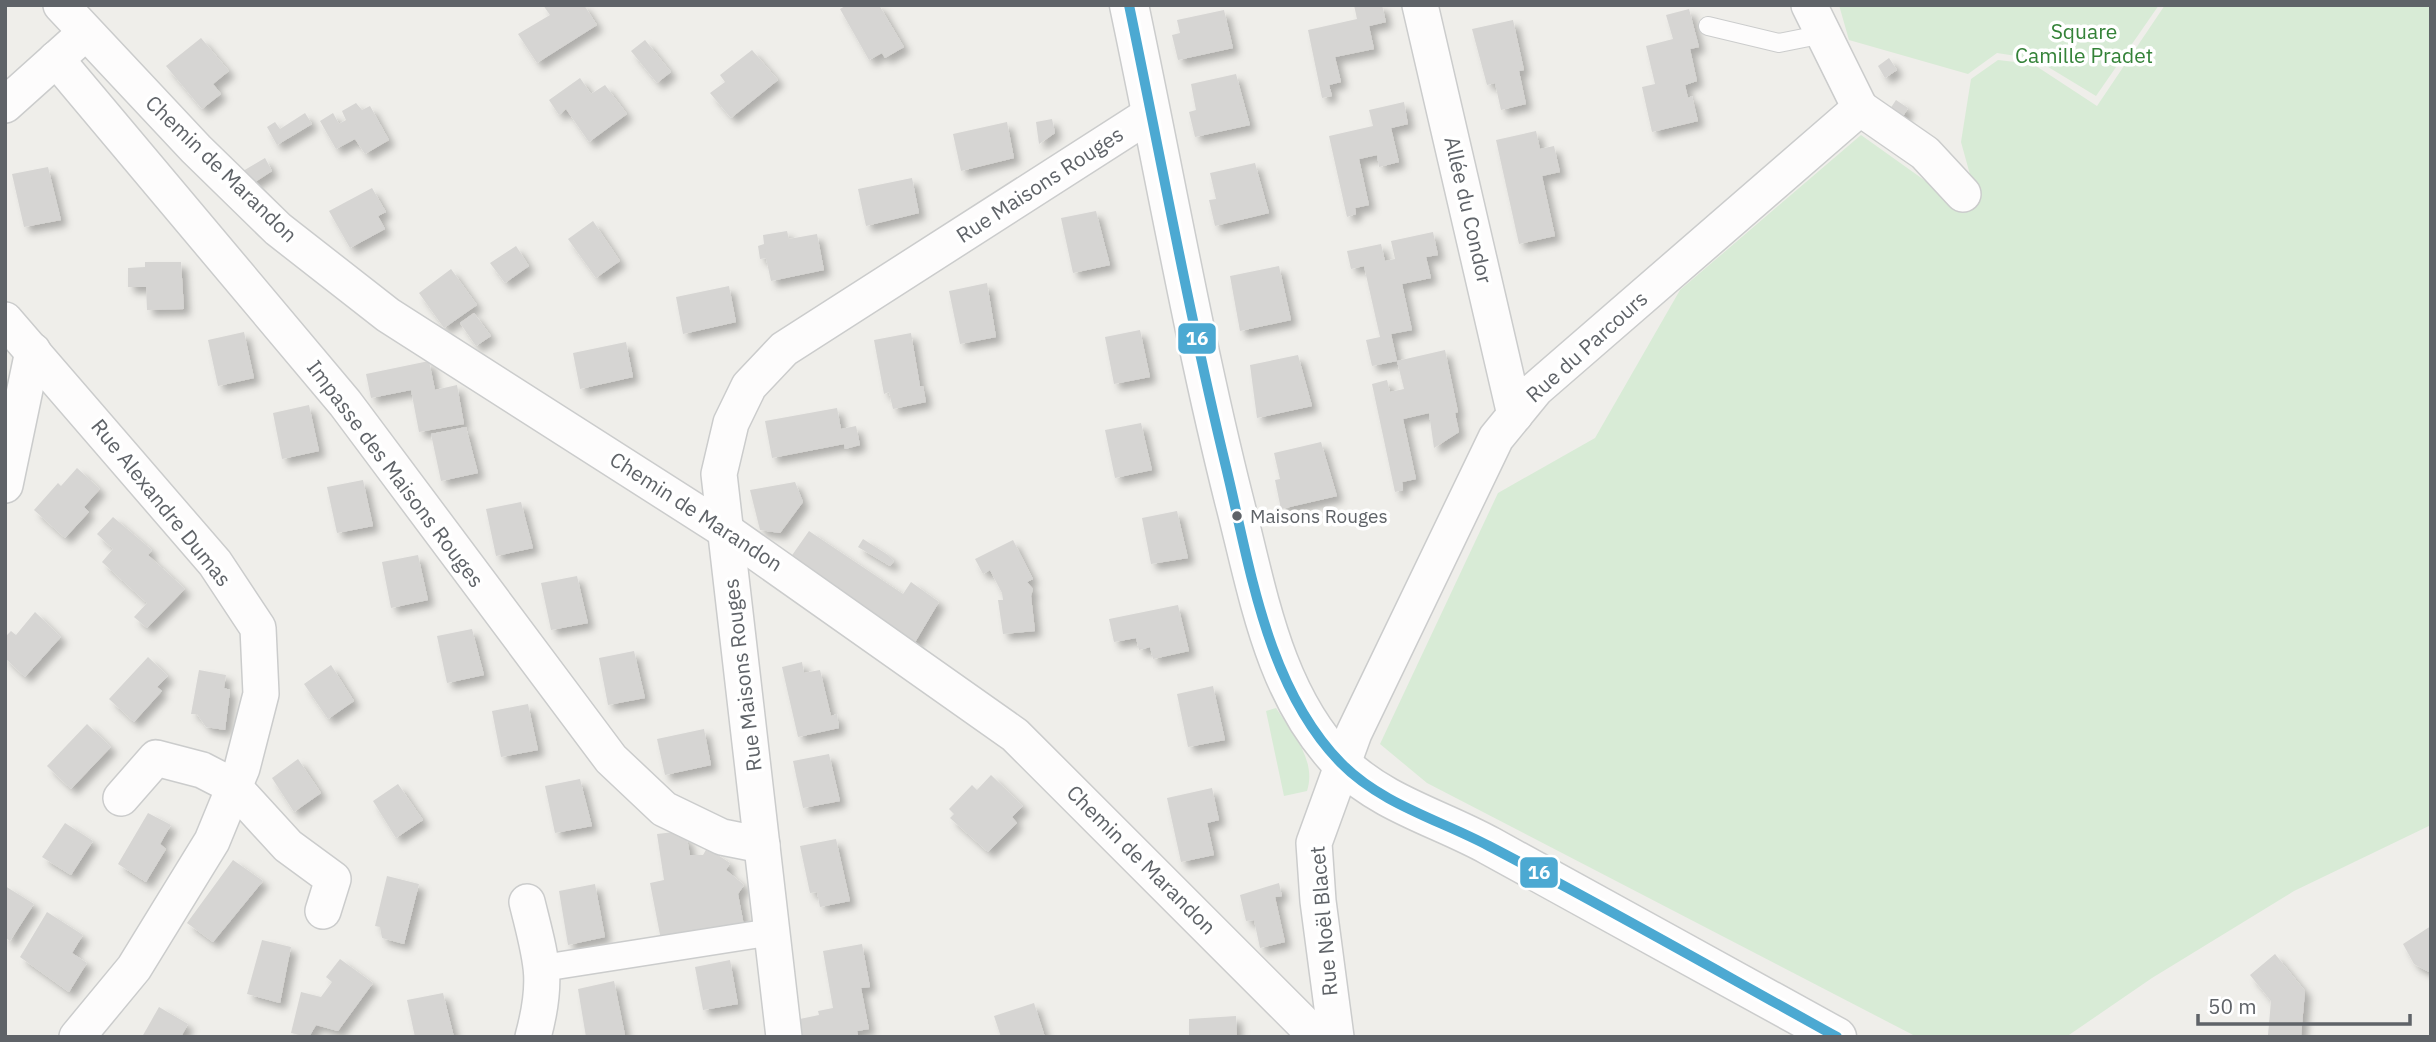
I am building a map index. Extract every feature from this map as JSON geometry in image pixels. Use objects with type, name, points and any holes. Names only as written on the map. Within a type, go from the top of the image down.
[{"type":"street","name":"Chemin de Marandon","points":[[61,5],[196,149],[278,229],[355,289],[388,314],[726,531],[1015,735],[1317,1037]]},
{"type":"street","points":[[1129,5],[1201,358],[1264,617],[1288,686],[1313,729],[1342,763],[1378,794],[1485,843],[1837,1037]]},
{"type":"street","name":"Allée du Condor","points":[[1420,5],[1515,415]]},
{"type":"street","points":[[1816,20],[1860,108],[1925,153],[1963,194]]},
{"type":"street","points":[[5,105],[87,32]]},
{"type":"street","name":"Impasse des Maisons Rouges","points":[[56,60],[345,403],[611,759],[664,809],[722,837],[762,845]]},
{"type":"street","name":"Rue du Parcours","points":[[1342,763],[1496,438],[1536,389],[1860,108]]},
{"type":"street","name":"Rue Maisons Rouges","points":[[784,1037],[719,474],[731,423],[749,386],[784,349],[1152,113]]},
{"type":"street","name":"Rue Alexandre Dumas","points":[[5,320],[215,563],[258,628],[261,694],[242,768],[212,841],[134,968],[77,1037]]},
{"type":"street","points":[[5,485],[33,351]]},
{"type":"street","points":[[121,798],[156,758],[202,770],[233,786],[288,846],[333,879],[323,911]]},
{"type":"street","name":"Rue Noël Blacet","points":[[1336,1037],[1318,901],[1314,843],[1342,763]]},
{"type":"street","points":[[527,902],[543,968],[541,1004],[533,1037]]},
{"type":"street","points":[[543,968],[772,932]]},
{"type":"lane","points":[[1708,26],[1779,43],[1816,20]]},
{"type":"green space","name":"Square Camille Pradet","points":[[1839,5],[2159,5],[2096,96],[2035,59],[1997,53],[1968,74],[1849,40]]},
{"type":"green space","points":[[2165,5],[2431,5],[2431,825],[2294,891],[2152,978],[2066,1037],[1917,1037],[1427,783],[1380,744],[1498,493],[1595,438],[1680,290],[1861,135],[1948,197],[1974,189],[1961,142],[1971,79],[1998,60],[2033,64],[2097,106]]},
{"type":"green space","points":[[1276,708],[1306,758],[1309,768],[1307,791],[1284,796],[1266,711]]},
{"type":"building","points":[[543,5],[584,5],[597,25],[537,63],[518,34],[550,15]]},
{"type":"building","points":[[847,5],[879,5],[904,47],[885,58],[882,53],[869,60],[840,9]]},
{"type":"building","points":[[1354,5],[1382,5],[1386,22],[1369,26],[1374,49],[1335,57],[1341,82],[1329,85],[1332,96],[1322,98],[1308,30],[1357,19]]},
{"type":"building","points":[[1689,9],[1699,47],[1690,49],[1697,81],[1685,85],[1688,98],[1692,96],[1698,121],[1652,132],[1642,87],[1655,84],[1646,46],[1673,39],[1666,15]]},
{"type":"building","points":[[1224,10],[1233,48],[1178,60],[1172,35],[1180,33],[1177,20]]},
{"type":"building","points":[[1513,20],[1524,70],[1519,71],[1526,104],[1501,110],[1495,83],[1487,85],[1472,29]]},
{"type":"building","points":[[201,38],[229,71],[213,84],[221,94],[202,109],[166,66]]},
{"type":"building","points":[[645,40],[671,72],[657,83],[631,51]]},
{"type":"building","points":[[752,50],[778,80],[731,118],[710,93],[725,82],[720,75]]},
{"type":"building","points":[[1889,58],[1897,70],[1885,78],[1878,66]]},
{"type":"building","points":[[1236,74],[1250,125],[1195,137],[1189,112],[1196,110],[1191,84]]},
{"type":"building","points":[[580,78],[591,94],[605,85],[627,114],[589,142],[566,109],[559,115],[549,100]]},
{"type":"building","points":[[1896,100],[1908,108],[1901,120],[1888,112]]},
{"type":"building","points":[[1404,102],[1408,124],[1391,128],[1399,162],[1379,167],[1377,155],[1359,159],[1369,205],[1355,208],[1356,214],[1347,217],[1329,136],[1373,126],[1369,110]]},
{"type":"building","points":[[356,103],[362,110],[370,106],[389,140],[365,154],[355,139],[336,149],[320,121],[333,113],[339,124],[346,120],[342,111]]},
{"type":"building","points":[[305,113],[312,124],[277,145],[267,127],[275,122],[280,129]]},
{"type":"building","points":[[1052,119],[1055,133],[1039,144],[1036,122]]},
{"type":"building","points":[[1007,122],[1014,158],[961,171],[953,134]]},
{"type":"building","points":[[1536,131],[1540,149],[1554,146],[1560,172],[1542,176],[1555,236],[1519,244],[1496,140]]},
{"type":"building","points":[[265,158],[272,171],[252,184],[243,171]]},
{"type":"building","points":[[1255,163],[1269,213],[1215,226],[1209,200],[1216,199],[1210,173]]},
{"type":"building","points":[[48,167],[61,220],[24,227],[12,174]]},
{"type":"building","points":[[912,178],[919,213],[866,226],[858,189]]},
{"type":"building","points":[[372,188],[386,212],[378,216],[385,229],[350,248],[329,211]]},
{"type":"building","points":[[1096,211],[1110,265],[1073,273],[1061,218]]},
{"type":"building","points":[[593,221],[620,261],[596,278],[568,239]]},
{"type":"building","points":[[787,231],[789,239],[817,234],[824,270],[771,281],[766,258],[760,259],[758,246],[764,244],[763,235]]},
{"type":"building","points":[[1433,232],[1438,255],[1426,257],[1431,278],[1402,284],[1412,330],[1391,334],[1397,361],[1372,366],[1366,340],[1380,337],[1364,266],[1351,269],[1347,251],[1381,244],[1385,261],[1395,259],[1391,241]]},
{"type":"building","points":[[516,246],[529,266],[505,283],[490,263]]},
{"type":"building","points":[[145,262],[181,262],[184,309],[147,310],[146,287],[128,287],[128,268],[145,267]]},
{"type":"building","points":[[1279,266],[1291,320],[1240,331],[1230,276]]},
{"type":"building","points":[[451,269],[477,305],[444,328],[419,293]]},
{"type":"building","points":[[987,283],[996,337],[960,344],[949,291]]},
{"type":"building","points":[[729,286],[736,322],[683,334],[676,297]]},
{"type":"building","points":[[474,313],[491,336],[476,346],[460,323]]},
{"type":"building","points":[[1140,330],[1150,377],[1114,384],[1105,337]]},
{"type":"building","points":[[244,332],[254,378],[218,386],[208,340]]},
{"type":"building","points":[[911,333],[920,386],[923,386],[926,402],[893,409],[889,392],[884,394],[874,340]]},
{"type":"building","points":[[626,342],[633,377],[580,389],[573,353]]},
{"type":"building","points":[[1445,350],[1458,412],[1455,413],[1459,432],[1434,448],[1429,413],[1403,419],[1416,479],[1402,482],[1403,490],[1395,492],[1372,384],[1387,380],[1390,392],[1404,389],[1397,361]]},
{"type":"building","points":[[1298,355],[1312,406],[1257,418],[1250,365]]},
{"type":"building","points":[[429,361],[435,390],[457,385],[464,424],[419,432],[411,390],[371,398],[366,374]]},
{"type":"building","points":[[309,405],[319,451],[282,459],[273,413]]},
{"type":"building","points":[[837,408],[841,429],[856,426],[860,445],[845,449],[844,444],[772,458],[765,421]]},
{"type":"building","points":[[1141,423],[1152,470],[1115,478],[1105,430]]},
{"type":"building","points":[[466,427],[478,473],[441,481],[431,434]]},
{"type":"building","points":[[1321,442],[1337,496],[1281,509],[1275,480],[1280,479],[1274,453]]},
{"type":"building","points":[[77,468],[100,489],[84,507],[89,512],[65,538],[34,510],[58,483],[61,486]]},
{"type":"building","points":[[363,480],[373,526],[337,533],[327,487]]},
{"type":"building","points":[[795,482],[803,502],[780,533],[760,530],[750,490]]},
{"type":"building","points":[[521,502],[533,548],[496,556],[486,509]]},
{"type":"building","points":[[1177,511],[1188,558],[1151,564],[1142,518]]},
{"type":"building","points":[[113,517],[152,550],[148,555],[185,589],[147,628],[134,617],[147,603],[102,562],[113,549],[97,534]]},
{"type":"building","points":[[809,531],[903,594],[911,582],[939,602],[914,644],[788,561]]},
{"type":"building","points":[[863,539],[894,561],[890,566],[858,547]]},
{"type":"building","points":[[1013,540],[1033,579],[1027,582],[1033,589],[1031,596],[1035,631],[1003,634],[998,600],[1003,600],[1002,593],[990,570],[983,574],[975,559]]},
{"type":"building","points":[[418,555],[428,600],[391,608],[382,562]]},
{"type":"building","points":[[577,576],[588,623],[551,630],[541,583]]},
{"type":"building","points":[[1178,605],[1189,651],[1153,659],[1150,647],[1139,650],[1136,638],[1114,642],[1109,619]]},
{"type":"building","points":[[35,612],[61,637],[25,677],[5,658],[5,637],[11,631],[16,635]]},
{"type":"building","points":[[472,629],[484,675],[447,683],[437,636]]},
{"type":"building","points":[[634,651],[645,698],[608,705],[599,658]]},
{"type":"building","points":[[148,657],[168,676],[157,687],[162,691],[134,722],[109,699]]},
{"type":"building","points":[[802,662],[804,673],[820,670],[831,716],[837,714],[839,728],[798,737],[782,667]]},
{"type":"building","points":[[331,665],[354,701],[328,719],[304,684]]},
{"type":"building","points":[[199,670],[226,675],[224,688],[230,690],[225,730],[206,727],[197,714],[191,714]]},
{"type":"building","points":[[1213,686],[1225,740],[1188,747],[1177,694]]},
{"type":"building","points":[[528,704],[538,750],[501,757],[492,711]]},
{"type":"building","points":[[87,724],[111,747],[71,789],[47,766]]},
{"type":"building","points":[[704,729],[711,765],[665,775],[657,739]]},
{"type":"building","points":[[829,754],[840,801],[803,808],[793,761]]},
{"type":"building","points":[[298,759],[321,793],[294,812],[272,778]]},
{"type":"building","points":[[991,775],[1023,806],[1012,817],[1017,823],[988,852],[950,818],[954,814],[949,809],[972,785],[977,790]]},
{"type":"building","points":[[580,779],[592,826],[555,833],[545,786]]},
{"type":"building","points":[[398,784],[423,820],[396,838],[373,801]]},
{"type":"building","points":[[1212,788],[1219,820],[1207,823],[1214,855],[1181,862],[1167,798]]},
{"type":"building","points":[[148,813],[171,825],[160,844],[166,849],[146,882],[118,864]]},
{"type":"building","points":[[65,823],[93,841],[71,875],[42,857]]},
{"type":"building","points":[[674,832],[687,839],[690,855],[703,855],[707,848],[730,863],[726,870],[744,885],[738,894],[745,931],[662,945],[650,883],[664,880],[657,834]]},
{"type":"building","points":[[836,839],[850,901],[820,907],[817,892],[810,893],[800,846]]},
{"type":"building","points":[[233,860],[263,881],[213,942],[187,923]]},
{"type":"building","points":[[387,876],[419,884],[404,944],[382,938],[380,927],[375,926]]},
{"type":"building","points":[[1279,883],[1282,896],[1275,897],[1285,942],[1260,948],[1254,920],[1246,921],[1240,895]]},
{"type":"building","points":[[595,884],[605,937],[568,945],[559,891]]},
{"type":"building","points":[[5,886],[34,904],[10,941],[5,937]]},
{"type":"building","points":[[47,912],[83,935],[72,953],[87,963],[69,992],[20,957]]},
{"type":"building","points":[[2431,926],[2431,973],[2414,964],[2403,944]]},
{"type":"building","points":[[262,940],[291,947],[280,1003],[247,994]]},
{"type":"building","points":[[862,944],[870,987],[861,988],[869,1029],[857,1031],[858,1035],[851,1037],[799,1037],[795,1020],[819,1015],[818,1011],[833,1008],[823,951]]},
{"type":"building","points":[[2275,954],[2305,991],[2301,1037],[2268,1035],[2271,1001],[2250,975]]},
{"type":"building","points":[[340,959],[373,983],[338,1031],[316,1025],[309,1037],[291,1033],[301,992],[321,997],[332,982],[326,977]]},
{"type":"building","points":[[730,960],[738,1004],[703,1010],[695,967]]},
{"type":"building","points":[[614,981],[625,1035],[586,1037],[578,989]]},
{"type":"building","points":[[443,993],[454,1037],[415,1037],[407,1000]]},
{"type":"building","points":[[1034,1003],[1045,1037],[1001,1037],[994,1016]]},
{"type":"building","points":[[159,1007],[188,1024],[181,1037],[142,1037]]},
{"type":"building","points":[[1236,1016],[1237,1037],[1189,1037],[1189,1019]]},
{"type":"transit line","name":"16","points":[[1129,5],[1200,352],[1253,584],[1278,662],[1295,698],[1316,732],[1341,763],[1374,790],[1533,869],[1837,1037]]},
{"type":"place","name":"Maisons Rouges","points":[[1237,516]]}]
